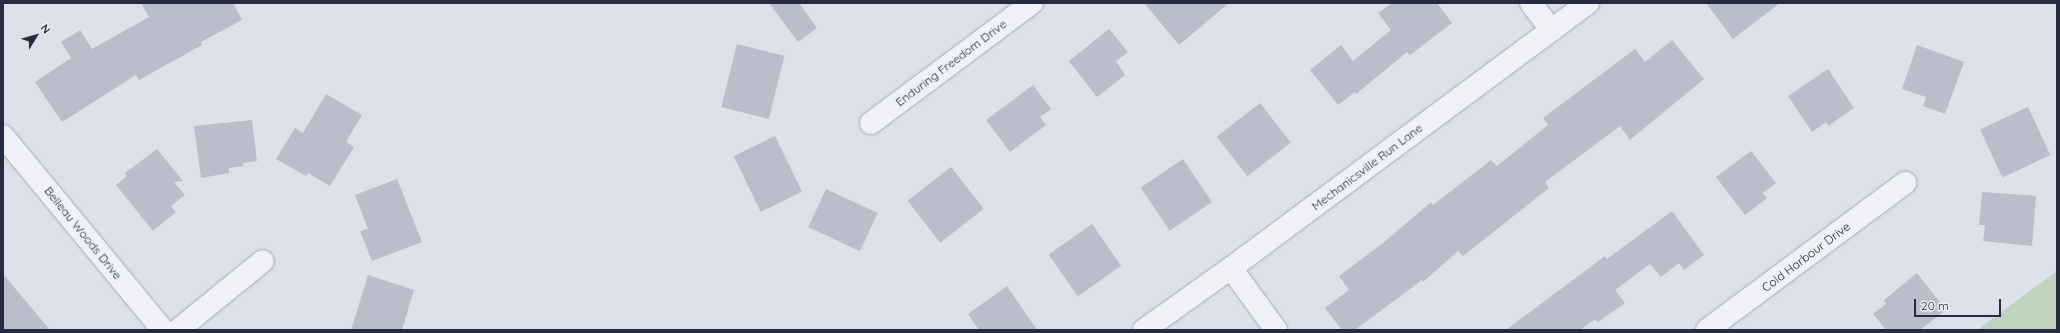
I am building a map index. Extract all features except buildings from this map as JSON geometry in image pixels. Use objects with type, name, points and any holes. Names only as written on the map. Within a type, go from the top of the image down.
[{"type":"street","name":"Enduring Freedom Drive","points":[[871,123],[1032,3]]},
{"type":"street","points":[[1531,3],[1551,30]]},
{"type":"street","name":"Mechanicsville Run Lane","points":[[1144,330],[1231,268],[1588,3]]},
{"type":"street","name":"Belleau Woods Drive","points":[[3,136],[163,330]]},
{"type":"street","name":"Cold Harbour Drive","points":[[1707,330],[1905,183]]},
{"type":"street","points":[[178,330],[263,261]]},
{"type":"street","points":[[1231,268],[1276,330]]},
{"type":"green space","points":[[2057,271],[2057,330],[1977,330]]}]
